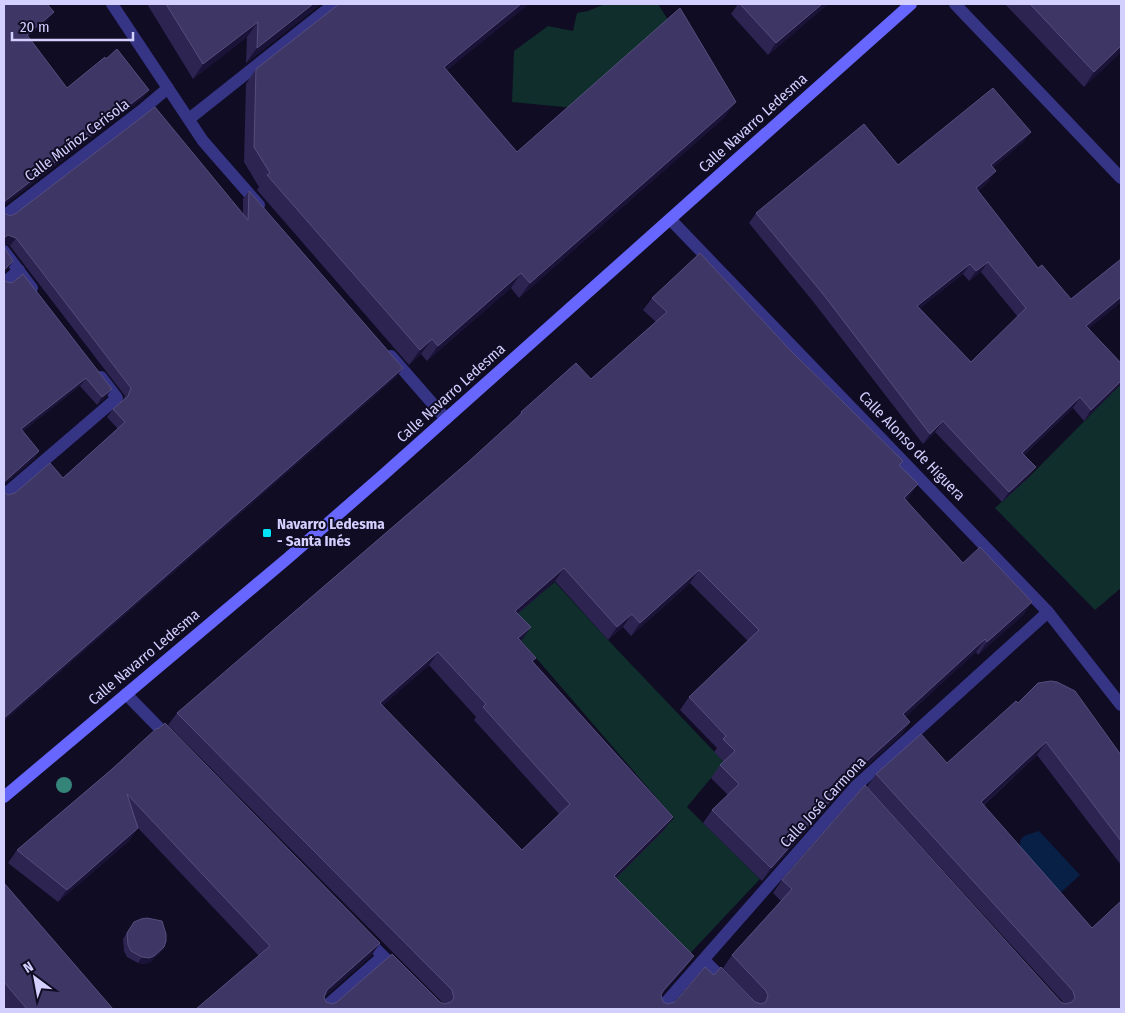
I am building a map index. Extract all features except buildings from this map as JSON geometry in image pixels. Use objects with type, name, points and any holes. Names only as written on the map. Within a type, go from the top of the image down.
[{"type":"main road","name":"Calle Navarro Ledesma","points":[[4,797],[315,535],[911,4]]},
{"type":"street","points":[[112,4],[203,141],[268,215]]},
{"type":"street","points":[[189,119],[334,4]]},
{"type":"street","points":[[955,4],[1121,178]]},
{"type":"street","name":"Calle Muñoz Cerisola","points":[[4,216],[168,88]]},
{"type":"street","name":"Calle Alonso de Higuera","points":[[670,219],[1048,612],[1121,704]]},
{"type":"street","points":[[4,251],[42,301]]},
{"type":"street","points":[[4,283],[19,270]]},
{"type":"street","points":[[383,347],[446,419]]},
{"type":"street","points":[[4,495],[117,398],[94,368]]},
{"type":"street","name":"Calle José Carmona","points":[[660,1009],[860,790],[1048,612]]},
{"type":"street","points":[[126,694],[181,751]]},
{"type":"street","points":[[355,928],[410,983]]},
{"type":"street","points":[[323,1009],[383,956]]},
{"type":"street","points":[[704,960],[738,995]]},
{"type":"green space","points":[[605,4],[658,4],[670,23],[574,108],[512,102],[514,51],[548,26],[573,31],[577,13]]},
{"type":"green space","points":[[1121,384],[1121,588],[1095,610],[995,508],[1029,477]]},
{"type":"green space","points":[[555,582],[726,764],[711,778],[687,807],[760,879],[680,964],[605,889],[674,818],[506,623]]},
{"type":"water","points":[[1039,831],[1080,875],[1057,896],[1020,847],[1023,837]]},
{"type":"place","name":"Navarro Ledesma - Santa Inés","points":[[267,533]]}]
